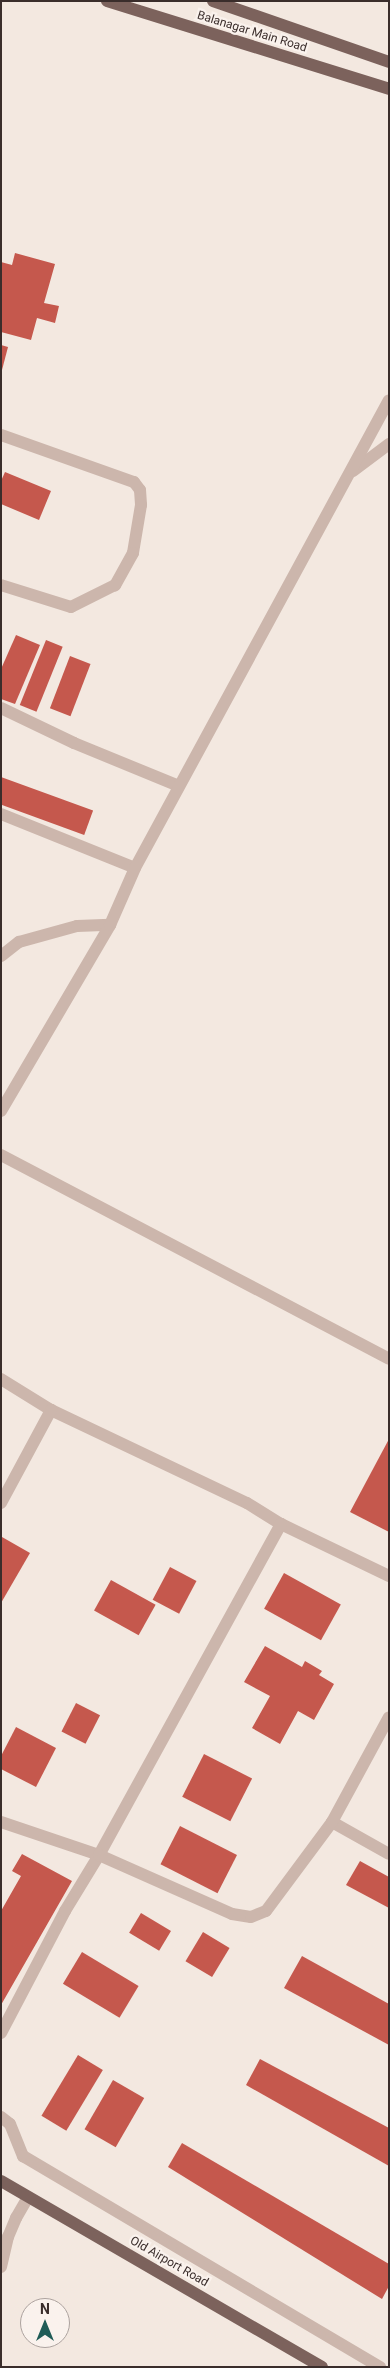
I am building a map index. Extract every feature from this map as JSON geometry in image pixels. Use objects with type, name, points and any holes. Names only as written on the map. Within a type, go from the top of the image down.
[{"type":"main road","name":"Balanagar Main Road","points":[[107,1],[389,89]]},
{"type":"main road","name":"Balanagar Main Road","points":[[213,1],[389,62]]},
{"type":"main road","name":"Old Airport Road","points":[[1,2181],[322,2367]]},
{"type":"lane","points":[[1,1110],[110,925],[134,868],[389,400]]},
{"type":"lane","points":[[1,435],[134,482],[140,490],[141,505],[133,553],[115,585],[103,592],[71,607],[1,585]]},
{"type":"lane","points":[[349,474],[389,444]]},
{"type":"lane","points":[[1,708],[74,743],[179,786]]},
{"type":"lane","points":[[1,814],[134,868]]},
{"type":"lane","points":[[1,956],[19,942],[77,926],[110,925]]},
{"type":"lane","points":[[1,1155],[389,1359]]},
{"type":"lane","points":[[1,1379],[51,1410],[247,1503],[281,1524],[389,1576]]},
{"type":"lane","points":[[1,1503],[51,1410]]},
{"type":"lane","points":[[1,2033],[65,1911],[99,1855],[281,1524]]},
{"type":"lane","points":[[1,1822],[99,1855],[232,1914],[251,1917],[266,1911],[332,1822],[389,1717]]},
{"type":"lane","points":[[332,1822],[389,1854]]},
{"type":"lane","points":[[1,2117],[10,2124],[23,2156],[380,2367]]},
{"type":"lane","points":[[1,2268],[8,2237],[28,2197]]},
{"type":"building","points":[[15,253],[55,264],[44,303],[59,306],[55,323],[37,318],[31,340],[1,332],[1,262],[12,265]]},
{"type":"building","points":[[1,345],[8,347],[2,370],[1,370]]},
{"type":"building","points":[[5,472],[51,491],[39,520],[1,504],[1,481]]},
{"type":"building","points":[[16,635],[40,645],[15,704],[1,699],[1,669]]},
{"type":"building","points":[[46,640],[63,647],[36,712],[20,705]]},
{"type":"building","points":[[70,656],[91,664],[70,716],[50,708]]},
{"type":"building","points":[[1,777],[93,811],[84,835],[1,805]]},
{"type":"building","points":[[389,1439],[389,1532],[350,1512]]},
{"type":"building","points":[[1,1538],[30,1553],[1,1603]]},
{"type":"building","points":[[170,1567],[196,1581],[179,1614],[153,1600]]},
{"type":"building","points":[[284,1573],[341,1605],[321,1640],[264,1609]]},
{"type":"building","points":[[111,1580],[156,1605],[139,1635],[94,1611]]},
{"type":"building","points":[[265,1646],[302,1667],[305,1661],[322,1671],[319,1675],[334,1684],[314,1720],[298,1711],[280,1744],[252,1728],[270,1696],[244,1682]]},
{"type":"building","points":[[76,1703],[100,1715],[86,1744],[61,1732]]},
{"type":"building","points":[[16,1727],[56,1748],[36,1787],[1,1769],[1,1756]]},
{"type":"building","points":[[204,1754],[252,1779],[230,1821],[182,1797]]},
{"type":"building","points":[[180,1826],[237,1855],[218,1893],[160,1864]]},
{"type":"building","points":[[22,1854],[72,1881],[1,2005],[1,1911],[21,1876],[12,1871]]},
{"type":"building","points":[[360,1861],[389,1877],[389,1908],[346,1885]]},
{"type":"building","points":[[141,1913],[171,1931],[159,1951],[129,1933]]},
{"type":"building","points":[[203,1932],[230,1948],[212,1977],[185,1961]]},
{"type":"building","points":[[82,1952],[139,1986],[120,2018],[63,1984]]},
{"type":"building","points":[[302,1956],[389,2004],[389,2045],[284,1988]]},
{"type":"building","points":[[78,2055],[103,2070],[66,2131],[41,2116]]},
{"type":"building","points":[[260,2059],[389,2128],[389,2166],[246,2085]]},
{"type":"building","points":[[113,2080],[144,2098],[116,2147],[84,2129]]},
{"type":"building","points":[[182,2143],[389,2264],[389,2286],[382,2299],[168,2167]]}]
